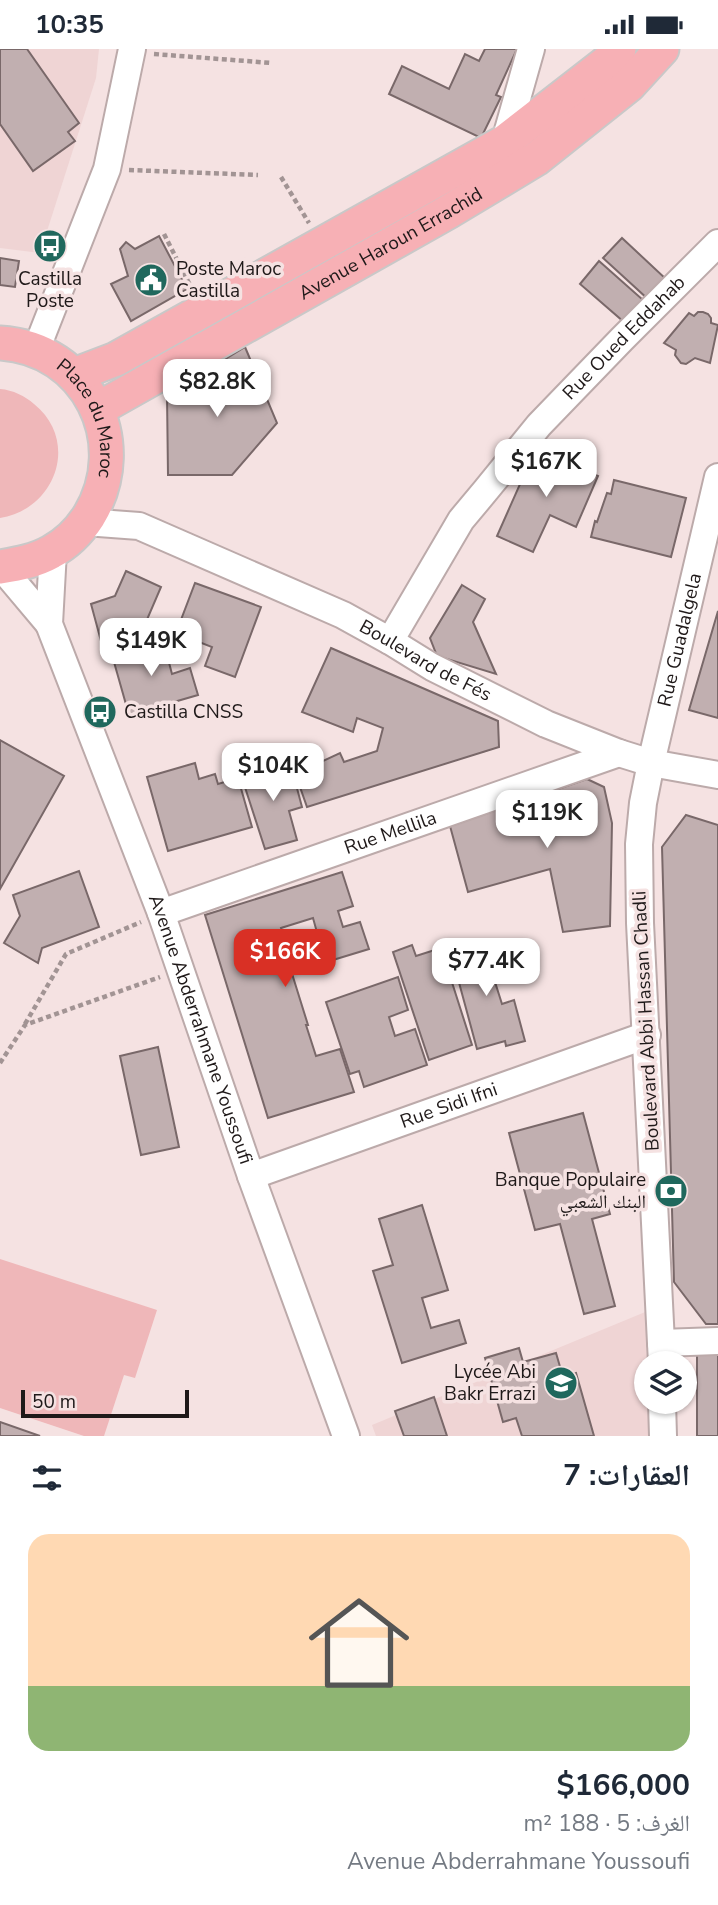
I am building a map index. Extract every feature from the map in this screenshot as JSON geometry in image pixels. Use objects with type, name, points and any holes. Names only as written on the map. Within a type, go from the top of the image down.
[{"type":"main road","name":"Avenue Haroun Errachid","points":[[74,375],[116,359],[503,143],[610,59],[619,49]]},
{"type":"main road","name":"Avenue Haroun Errachid","points":[[98,409],[336,276],[536,159],[629,85],[662,49]]},
{"type":"main road","name":"Place du Maroc","points":[[0,343],[36,350],[74,375],[88,391],[98,409],[105,437],[107,462],[102,489],[95,506],[70,538],[53,551],[27,562],[0,567]]},
{"type":"street","points":[[500,181],[503,143],[531,49]]},
{"type":"street","points":[[36,350],[107,169],[132,51]]},
{"type":"street","name":"Rue Oued Eddahab","points":[[390,641],[461,520],[540,425],[718,243]]},
{"type":"street","name":"Rue Guadalgela","points":[[651,763],[718,477]]},
{"type":"street","name":"Boulevard de Fés","points":[[102,489],[139,526]]},
{"type":"street","name":"Boulevard de Fés","points":[[85,522],[139,526],[343,615],[432,667],[546,724],[651,763],[718,775]]},
{"type":"street","name":"Avenue Abderrahmane Youssoufi","points":[[49,624],[53,551]]},
{"type":"street","name":"Avenue Abderrahmane Youssoufi","points":[[0,567],[49,624],[161,913],[251,1176],[346,1436]]},
{"type":"street","name":"Rue Mellila","points":[[161,913],[619,753]]},
{"type":"street","name":"Boulevard Abbi Hassan Chadli","points":[[651,763],[639,844],[640,923],[662,1351]]},
{"type":"street","name":"Rue Sidi Ifni","points":[[251,1176],[647,1035]]},
{"type":"street","points":[[671,1351],[718,1341]]},
{"type":"street","points":[[662,1414],[663,1436]]},
{"type":"path","points":[[132,51],[272,63]]},
{"type":"path","points":[[107,169],[258,175]]},
{"type":"path","points":[[281,177],[323,244]]},
{"type":"path","points":[[164,234],[204,311]]},
{"type":"path","points":[[0,1063],[3,1053],[25,1025],[66,954],[161,913]]},
{"type":"path","points":[[25,1025],[180,970]]},
{"type":"shaded area","points":[[0,49],[99,49],[96,78],[40,253],[0,248]]},
{"type":"shaded area","points":[[0,389],[27,398],[48,419],[56,436],[58,454],[55,471],[47,488],[35,502],[19,512],[0,518]]},
{"type":"shaded area","points":[[0,1259],[157,1310],[135,1378],[124,1375],[104,1436],[84,1436],[0,1408]]},
{"type":"shaded area","name":"Lycée Abi Bakr Errazi","points":[[650,1310],[651,1351],[634,1351],[634,1414],[652,1414],[652,1436],[376,1436],[372,1425]]},
{"type":"building","points":[[0,49],[27,49],[79,123],[68,132],[75,141],[33,171],[0,124]]},
{"type":"building","points":[[485,49],[517,49],[496,95],[501,97],[481,138],[389,94],[402,66],[449,89],[465,54],[479,61]]},
{"type":"building","name":"Poste Maroc Castilla","points":[[159,236],[187,289],[131,321],[111,284],[128,276],[120,249],[126,242],[135,249]]},
{"type":"building","points":[[622,238],[667,280],[649,300],[603,258]]},
{"type":"building","points":[[0,258],[19,261],[15,287],[0,285]]},
{"type":"building","points":[[599,261],[643,300],[624,322],[580,284]]},
{"type":"building","points":[[698,312],[708,314],[711,323],[718,325],[710,363],[695,358],[686,364],[681,363],[675,355],[676,350],[664,343],[689,313],[694,316]]},
{"type":"building","points":[[245,347],[277,423],[232,475],[168,475],[167,395]]},
{"type":"building","points":[[536,448],[598,476],[576,527],[550,515],[533,552],[497,536]]},
{"type":"building","points":[[614,480],[686,498],[671,557],[591,537],[607,493],[611,494]]},
{"type":"building","points":[[126,571],[161,587],[143,629],[101,641],[91,604],[115,596]]},
{"type":"building","points":[[195,583],[261,607],[235,677],[205,666],[212,647],[176,633]]},
{"type":"building","points":[[462,585],[485,599],[473,622],[496,674],[437,656],[430,638]]},
{"type":"building","points":[[718,611],[718,718],[689,710]]},
{"type":"building","points":[[163,640],[172,674],[190,668],[198,695],[129,715],[112,655]]},
{"type":"building","points":[[331,648],[498,721],[499,747],[307,807],[292,764],[317,754],[321,762],[340,753],[344,762],[377,751],[383,728],[357,718],[353,732],[302,712]]},
{"type":"building","points":[[0,740],[64,776],[0,889]]},
{"type":"building","points":[[290,762],[302,807],[289,811],[297,840],[265,849],[241,775]]},
{"type":"building","points":[[195,763],[199,779],[215,774],[218,784],[238,778],[252,827],[168,851],[147,777]]},
{"type":"building","points":[[587,779],[604,787],[612,823],[610,926],[563,932],[550,869],[468,892],[450,826]]},
{"type":"building","points":[[686,815],[718,825],[718,1324],[706,1324],[674,1282],[662,847]]},
{"type":"building","points":[[79,871],[99,927],[42,948],[38,963],[4,943],[20,916],[13,895]]},
{"type":"building","points":[[342,872],[353,906],[338,911],[343,927],[360,922],[369,949],[310,967],[302,941],[318,936],[313,918],[281,928],[285,942],[274,945],[281,967],[289,964],[316,1056],[340,1049],[354,1092],[268,1118],[205,915]]},
{"type":"building","points":[[492,942],[503,979],[495,982],[502,1004],[514,1000],[525,1041],[506,1046],[505,1041],[477,1049],[451,953]]},
{"type":"building","points":[[412,945],[416,956],[441,948],[472,1045],[429,1060],[393,952]]},
{"type":"building","points":[[398,977],[408,1010],[389,1017],[395,1036],[415,1029],[427,1065],[364,1087],[359,1071],[350,1074],[326,1002]]},
{"type":"building","points":[[158,1047],[179,1147],[141,1155],[120,1056]]},
{"type":"building","points":[[583,1113],[610,1214],[592,1219],[615,1306],[584,1314],[560,1224],[535,1230],[509,1133]]},
{"type":"building","points":[[422,1205],[448,1290],[422,1298],[431,1328],[459,1320],[466,1343],[402,1363],[373,1271],[393,1265],[379,1219]]},
{"type":"building","points":[[519,1348],[523,1362],[556,1353],[563,1377],[576,1373],[594,1436],[522,1436],[516,1418],[503,1422],[485,1358]]},
{"type":"building","points":[[718,1350],[718,1436],[697,1436],[697,1351]]},
{"type":"building","points":[[434,1397],[447,1436],[404,1436],[395,1411]]},
{"type":"building","points":[[0,1422],[40,1436],[0,1436]]},
{"type":"place","name":"Castilla Poste","points":[[50,246]]},
{"type":"place","name":"Poste Maroc Castilla","points":[[151,280]]},
{"type":"place","name":"Castilla CNSS","points":[[100,712]]},
{"type":"place","name":"Banque Populaire البنك الشعبي","points":[[671,1191]]},
{"type":"place","name":"Lycée Abi Bakr Errazi","points":[[561,1383]]}]
